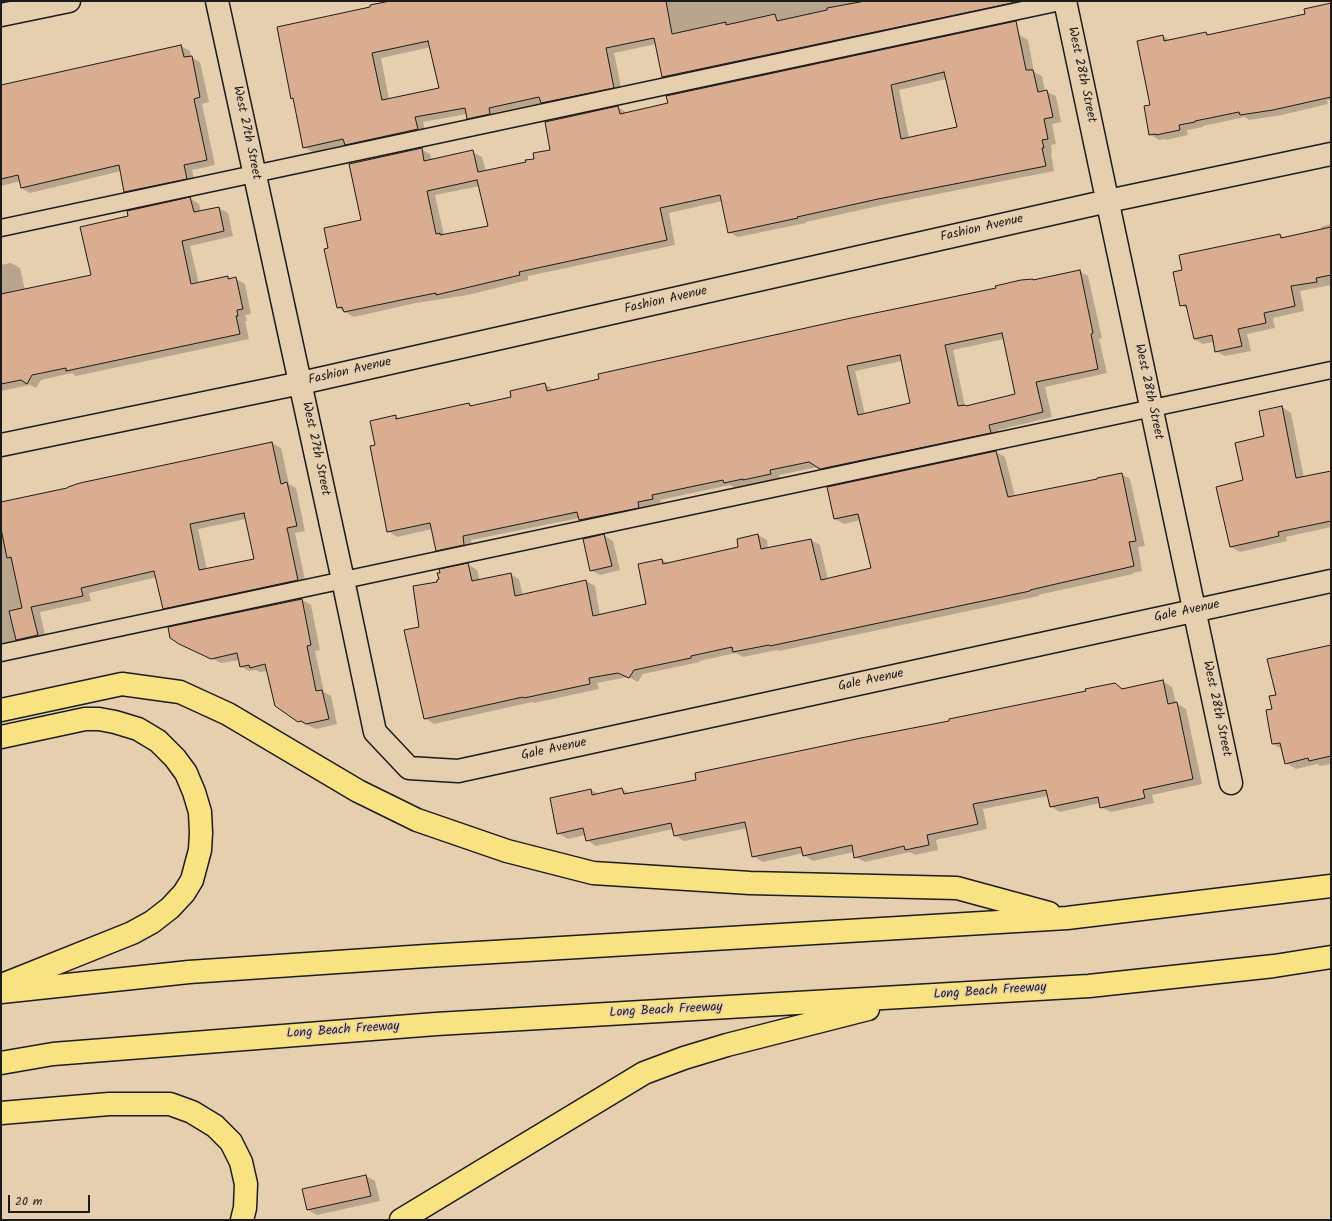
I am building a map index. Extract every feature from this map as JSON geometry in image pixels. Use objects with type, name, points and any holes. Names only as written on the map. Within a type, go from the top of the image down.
[{"type":"highway","points":[[1,710],[122,684],[180,692],[228,714],[358,791],[417,820],[507,851],[594,873],[750,883],[957,888],[1067,918]]},
{"type":"highway","points":[[1,736],[85,719],[99,719],[115,722],[138,729],[158,741],[175,758],[186,773],[198,806],[201,833],[200,850],[192,880],[184,893],[170,908],[152,922],[112,941],[64,959],[1,986]]},
{"type":"highway","points":[[1,992],[189,972],[442,955],[1067,918],[1331,886]]},
{"type":"highway","name":"Long Beach Freeway","points":[[1,1063],[53,1054],[436,1024],[1090,986],[1274,966],[1331,957]]},
{"type":"highway","points":[[401,1220],[644,1073],[684,1058],[727,1045],[917,997]]},
{"type":"highway","points":[[1,1113],[116,1104],[170,1104],[192,1112],[215,1126],[231,1142],[241,1162],[246,1184],[245,1208],[242,1220]]},
{"type":"street","points":[[1,15],[69,1]]},
{"type":"street","name":"West 27th Street","points":[[217,1],[344,580],[375,732],[409,768]]},
{"type":"street","name":"West 28th Street","points":[[1065,1],[1232,783]]},
{"type":"street","name":"Fashion Avenue","points":[[1,445],[301,383],[1108,201],[1331,154]]},
{"type":"street","name":"Gale Avenue","points":[[409,768],[458,771],[1331,581]]},
{"type":"lane","points":[[1,228],[1065,1]]},
{"type":"lane","points":[[1,653],[1331,370]]},
{"type":"building","points":[[390,1],[666,1],[672,34],[726,22],[726,25],[775,14],[777,21],[827,10],[827,8],[865,1],[1012,1],[1012,3],[662,77],[654,38],[606,48],[614,88],[541,103],[539,97],[489,108],[490,114],[467,119],[465,108],[415,117],[418,129],[345,145],[343,139],[303,148],[293,98],[291,99],[277,27],[370,7],[370,5]],"holes":[[[428,41],[439,88],[382,100],[372,53]]]},
{"type":"building","points":[[1331,3],[1331,97],[1273,110],[1240,115],[1239,112],[1195,121],[1179,125],[1180,130],[1149,135],[1144,106],[1150,105],[1137,41],[1163,35],[1164,41],[1206,32],[1207,35],[1305,14],[1304,9]]},
{"type":"building","points":[[1016,21],[1026,70],[1033,70],[1038,92],[1047,90],[1053,117],[1044,119],[1048,139],[1042,140],[1044,148],[1042,148],[1046,166],[878,199],[728,233],[720,195],[660,208],[667,240],[519,272],[520,275],[436,295],[436,293],[344,312],[342,307],[337,308],[324,249],[328,248],[324,228],[361,220],[349,164],[422,148],[424,161],[473,150],[478,172],[526,162],[525,160],[534,159],[533,153],[550,150],[545,122],[618,106],[620,114],[668,103],[666,96]],"holes":[[[944,72],[957,127],[901,139],[891,85]],[[477,180],[488,226],[440,235],[440,233],[436,234],[427,191]]]},
{"type":"building","points":[[181,45],[184,57],[192,56],[200,97],[194,99],[207,160],[184,165],[187,179],[124,192],[119,165],[21,188],[18,175],[1,179],[1,85]]},
{"type":"building","points":[[190,197],[194,212],[219,207],[224,231],[182,241],[191,284],[228,276],[228,279],[236,277],[243,309],[237,310],[238,316],[236,316],[240,334],[66,371],[66,368],[32,375],[27,384],[21,380],[1,384],[1,294],[91,275],[80,227],[128,216],[127,211]]},
{"type":"building","points":[[1331,227],[1331,275],[1316,278],[1317,282],[1291,286],[1295,306],[1264,313],[1266,323],[1238,329],[1242,346],[1215,352],[1212,335],[1194,339],[1186,305],[1180,306],[1173,272],[1182,270],[1179,255],[1280,234],[1281,238]]},
{"type":"building","points":[[1080,270],[1093,333],[1091,334],[1098,369],[1036,382],[1043,412],[989,425],[991,433],[820,469],[809,462],[770,470],[771,474],[743,480],[724,483],[723,480],[652,495],[653,499],[638,502],[639,508],[579,520],[577,512],[463,536],[464,545],[436,551],[430,523],[387,532],[370,446],[375,445],[370,421],[396,415],[396,419],[469,403],[470,406],[511,397],[510,391],[545,383],[547,391],[599,379],[598,374],[851,318],[996,288],[995,286],[1021,280],[1033,280]],"holes":[[[1002,333],[1015,394],[966,406],[958,406],[945,345]],[[900,355],[910,403],[858,415],[847,366]]]},
{"type":"building","points":[[1282,406],[1296,478],[1331,471],[1331,521],[1278,532],[1279,536],[1230,547],[1216,487],[1243,480],[1235,443],[1264,436],[1259,411]]},
{"type":"building","points":[[272,442],[281,484],[287,482],[297,526],[287,528],[298,580],[163,609],[154,571],[81,588],[83,596],[31,607],[38,635],[16,640],[9,611],[22,608],[11,557],[7,558],[1,529],[1,502],[67,488],[80,483]],"holes":[[[244,513],[254,559],[199,570],[190,524]]]},
{"type":"building","points":[[996,451],[1008,497],[1122,473],[1136,541],[1129,542],[1134,566],[1030,591],[770,646],[733,652],[732,647],[691,656],[691,658],[634,670],[629,678],[618,673],[589,678],[590,684],[424,719],[404,630],[419,627],[413,586],[437,582],[439,579],[437,573],[440,573],[439,569],[468,563],[472,581],[511,573],[515,596],[586,580],[593,616],[646,604],[638,564],[662,559],[663,564],[738,547],[737,539],[758,534],[761,549],[811,539],[821,580],[871,568],[858,514],[834,519],[827,487]]},
{"type":"building","points":[[604,534],[612,566],[590,571],[583,539]]},
{"type":"building","points":[[302,599],[311,645],[307,646],[316,691],[322,690],[329,719],[306,724],[301,721],[298,722],[275,706],[265,664],[250,668],[249,665],[240,667],[237,653],[211,659],[179,644],[170,638],[168,627]]},
{"type":"building","points":[[1331,645],[1331,756],[1309,761],[1308,758],[1285,764],[1280,743],[1272,744],[1268,722],[1266,710],[1272,709],[1269,696],[1276,695],[1267,659]]},
{"type":"building","points":[[1163,680],[1168,704],[1177,702],[1193,779],[1143,790],[1145,798],[1100,808],[1098,797],[1050,807],[1046,790],[973,804],[978,824],[927,835],[929,845],[905,850],[904,846],[854,858],[852,845],[803,856],[801,847],[752,857],[745,822],[674,836],[671,823],[586,841],[583,828],[557,834],[550,798],[591,789],[592,795],[622,788],[624,794],[696,780],[695,773],[949,721],[949,719],[1086,691],[1085,689],[1115,683],[1122,689]]},
{"type":"building","points":[[366,1175],[371,1196],[307,1210],[302,1189]]}]
